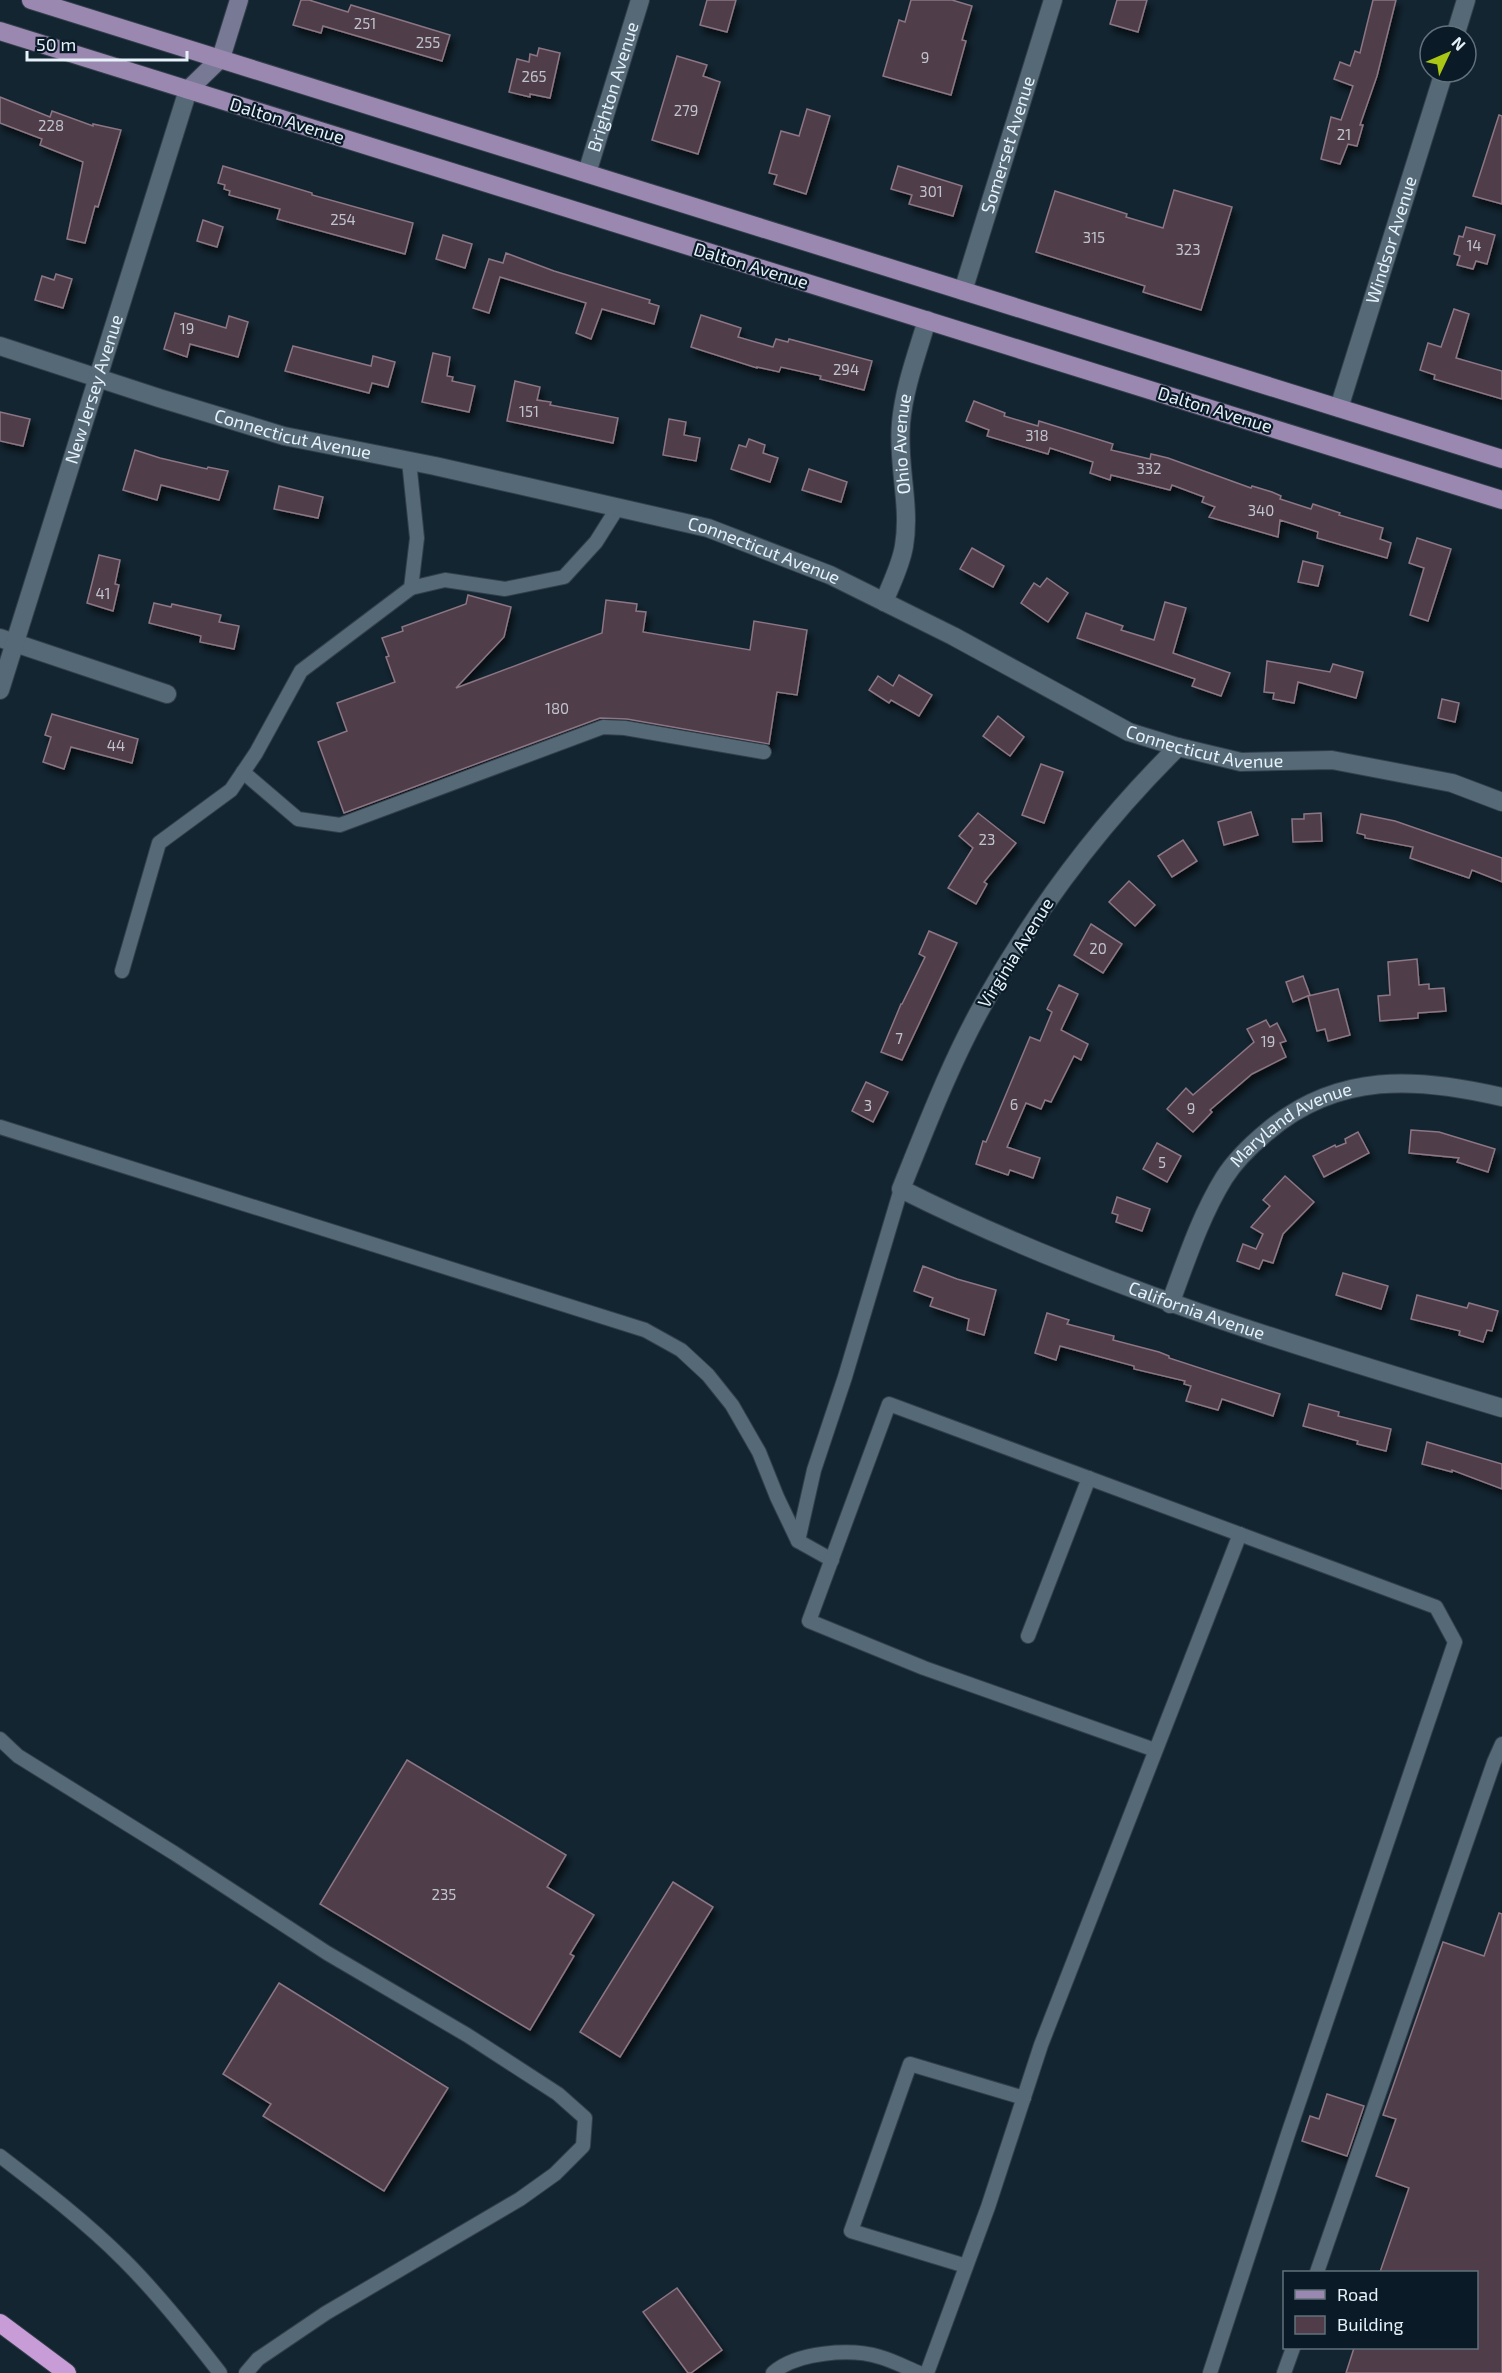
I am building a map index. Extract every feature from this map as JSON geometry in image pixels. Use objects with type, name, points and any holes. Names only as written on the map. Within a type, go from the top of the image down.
[{"type":"highway","points":[[0,2323],[67,2373]]},
{"type":"main road","points":[[31,0],[1502,459]]},
{"type":"main road","name":"Dalton Avenue","points":[[0,31],[1502,501]]},
{"type":"street","points":[[188,90],[221,58],[239,0]]},
{"type":"street","name":"Brighton Avenue","points":[[586,173],[640,0]]},
{"type":"street","name":"Somerset Avenue","points":[[963,291],[1053,0]]},
{"type":"street","points":[[1459,24],[1466,0]]},
{"type":"street","name":"Windsor Avenue","points":[[1339,408],[1440,84]]},
{"type":"street","name":"New Jersey Avenue","points":[[0,690],[8,640],[98,377],[188,90]]},
{"type":"street","name":"Ohio Avenue","points":[[884,602],[904,546],[905,496],[899,450],[901,420],[927,321]]},
{"type":"street","name":"Connecticut Avenue","points":[[0,346],[284,436],[409,460],[708,528],[830,575],[953,636],[1129,732],[1178,747],[1241,762],[1332,760],[1452,783],[1502,802]]},
{"type":"street","points":[[8,640],[167,694]]},
{"type":"street","name":"Virginia Avenue","points":[[901,1189],[929,1118],[984,1003],[1039,911],[1138,786],[1178,747]]},
{"type":"street","name":"Maryland Avenue","points":[[1170,1304],[1201,1221],[1224,1178],[1243,1152],[1281,1120],[1318,1098],[1357,1086],[1414,1083],[1502,1097]]},
{"type":"street","name":"California Avenue","points":[[901,1189],[949,1213],[1170,1304],[1502,1408]]},
{"type":"lane","points":[[409,460],[417,538],[411,588]]},
{"type":"lane","points":[[122,971],[159,843],[231,790],[256,753],[301,670],[411,588],[445,580],[505,589],[564,577],[596,542],[618,507]]},
{"type":"lane","points":[[243,772],[298,819],[340,825],[603,727],[625,728],[764,752]]},
{"type":"lane","points":[[0,1127],[645,1330],[681,1350],[708,1375],[732,1405],[759,1452],[798,1541],[832,1560]]},
{"type":"lane","points":[[798,1541],[814,1470],[845,1377],[901,1189]]},
{"type":"lane","points":[[1155,1750],[924,1668],[809,1621],[889,1404],[1436,1607],[1455,1642],[1209,2373]]},
{"type":"lane","points":[[1028,1636],[1089,1478]]},
{"type":"lane","points":[[927,2373],[1041,2045],[1240,1534]]},
{"type":"lane","points":[[0,1739],[18,1756],[327,1953],[467,2035],[558,2094],[585,2118],[583,2146],[555,2174],[520,2199],[326,2313],[258,2360],[246,2373]]},
{"type":"lane","points":[[1317,2271],[1502,1744]]},
{"type":"lane","points":[[966,2266],[851,2231],[910,2064],[1024,2098]]},
{"type":"lane","points":[[0,2156],[82,2220],[126,2261],[175,2316],[220,2373]]},
{"type":"lane","points":[[1284,2373],[1293,2349]]},
{"type":"lane","points":[[773,2373],[800,2358],[843,2352],[879,2356],[920,2373]]},
{"type":"building","points":[[301,0],[309,0],[348,12],[351,5],[450,35],[442,61],[323,26],[321,33],[293,25]]},
{"type":"building","points":[[707,0],[736,0],[727,32],[700,25]]},
{"type":"building","points":[[911,0],[952,0],[972,6],[962,40],[966,41],[951,95],[883,76],[899,20],[905,22]]},
{"type":"building","points":[[1117,0],[1147,0],[1138,32],[1110,24]]},
{"type":"building","points":[[1373,0],[1396,0],[1377,76],[1360,125],[1363,125],[1357,146],[1348,144],[1340,164],[1321,159],[1331,117],[1341,120],[1353,86],[1334,79],[1340,62],[1350,66],[1355,51],[1360,53]]},
{"type":"building","points":[[539,48],[560,53],[550,98],[530,94],[530,97],[509,92],[517,59],[529,62],[530,54],[537,56]]},
{"type":"building","points":[[677,56],[707,65],[703,76],[720,82],[698,154],[652,140]]},
{"type":"building","points":[[0,97],[50,117],[52,111],[93,126],[93,124],[121,130],[85,243],[67,239],[83,162],[40,145],[42,139],[0,123]]},
{"type":"building","points":[[807,109],[830,116],[806,194],[774,184],[777,175],[769,173],[781,131],[799,136]]},
{"type":"building","points":[[1499,115],[1502,116],[1502,204],[1473,196]]},
{"type":"building","points":[[223,166],[312,193],[312,195],[413,223],[405,254],[277,219],[280,209],[229,195],[230,191],[224,189],[225,185],[218,183]]},
{"type":"building","points":[[898,166],[962,186],[953,216],[909,204],[912,195],[891,189]]},
{"type":"building","points":[[1174,190],[1232,207],[1201,310],[1143,292],[1145,286],[1036,252],[1055,191],[1163,228]]},
{"type":"building","points":[[203,220],[223,227],[217,247],[197,241]]},
{"type":"building","points":[[1466,227],[1495,235],[1487,264],[1476,261],[1473,269],[1457,265],[1460,256],[1454,254],[1459,236],[1463,237]]},
{"type":"building","points":[[443,235],[472,244],[465,268],[436,259]]},
{"type":"building","points":[[506,253],[554,271],[650,300],[649,303],[659,306],[654,324],[602,309],[591,339],[576,333],[586,303],[500,277],[489,313],[473,308],[489,259],[503,263]]},
{"type":"building","points":[[56,274],[72,279],[63,308],[35,300],[42,276],[54,280]]},
{"type":"building","points":[[1454,309],[1469,314],[1456,358],[1502,371],[1502,399],[1434,379],[1435,375],[1420,370],[1428,343],[1441,347]]},
{"type":"building","points":[[175,313],[226,328],[229,316],[248,322],[238,357],[190,344],[187,357],[164,349]]},
{"type":"building","points":[[701,315],[741,328],[738,337],[773,347],[776,339],[788,342],[789,339],[872,361],[864,390],[820,379],[821,376],[781,367],[779,372],[757,368],[691,347]]},
{"type":"building","points":[[293,346],[371,366],[373,356],[395,362],[388,387],[372,383],[369,393],[285,371]]},
{"type":"building","points":[[433,353],[450,357],[447,376],[453,377],[452,381],[475,386],[469,412],[422,402]]},
{"type":"building","points":[[515,381],[540,387],[537,400],[551,402],[550,405],[618,418],[613,443],[507,421]]},
{"type":"building","points":[[974,401],[1005,413],[1004,416],[1038,426],[1039,421],[1113,444],[1111,450],[1150,459],[1151,454],[1168,458],[1251,488],[1252,486],[1272,492],[1281,496],[1280,499],[1311,509],[1313,504],[1340,513],[1339,515],[1383,528],[1380,539],[1391,543],[1387,558],[1317,538],[1318,532],[1280,520],[1278,537],[1209,517],[1215,507],[1202,502],[1204,497],[1172,485],[1170,490],[1111,475],[1110,480],[1090,473],[1093,462],[1050,448],[1048,454],[987,436],[989,430],[966,421]]},
{"type":"building","points":[[0,412],[30,419],[23,446],[0,441]]},
{"type":"building","points":[[669,419],[686,422],[684,435],[700,438],[696,461],[663,455]]},
{"type":"building","points":[[749,439],[765,445],[763,453],[778,458],[770,482],[731,469],[739,445],[746,447]]},
{"type":"building","points":[[135,450],[207,469],[208,467],[228,471],[219,500],[161,485],[157,500],[123,490]]},
{"type":"building","points":[[809,469],[847,482],[841,502],[802,490]]},
{"type":"building","points":[[279,486],[323,497],[318,518],[274,509]]},
{"type":"building","points":[[1417,538],[1451,549],[1428,621],[1410,615],[1424,568],[1409,563]]},
{"type":"building","points":[[972,548],[1004,566],[993,587],[960,569]]},
{"type":"building","points":[[99,555],[120,560],[115,584],[119,585],[113,611],[87,603]]},
{"type":"building","points":[[1303,561],[1323,566],[1318,586],[1298,582]]},
{"type":"building","points":[[1047,578],[1068,593],[1048,622],[1021,603],[1034,583],[1040,587]]},
{"type":"building","points":[[468,595],[511,607],[504,637],[456,688],[602,633],[606,600],[637,604],[636,611],[646,612],[643,632],[750,650],[754,621],[807,630],[797,695],[777,692],[769,744],[627,719],[600,718],[344,813],[318,742],[347,731],[337,703],[395,682],[382,638],[403,631],[402,627],[466,604]]},
{"type":"building","points":[[1165,602],[1186,608],[1173,653],[1230,673],[1221,696],[1192,686],[1195,679],[1077,638],[1086,613],[1123,626],[1121,630],[1154,640]]},
{"type":"building","points":[[154,603],[171,607],[172,604],[221,615],[219,622],[239,626],[234,649],[200,642],[201,636],[149,623]]},
{"type":"building","points":[[1267,661],[1330,672],[1333,664],[1363,672],[1356,698],[1298,682],[1294,703],[1273,699],[1274,693],[1264,692]]},
{"type":"building","points":[[899,675],[932,695],[919,716],[891,700],[889,703],[869,690],[878,676],[893,686]]},
{"type":"building","points":[[1442,699],[1459,703],[1455,722],[1438,718]]},
{"type":"building","points":[[52,714],[138,739],[132,763],[71,747],[64,769],[43,762],[51,737],[45,735]]},
{"type":"building","points":[[998,716],[1024,737],[1010,756],[983,736]]},
{"type":"building","points":[[1041,764],[1063,772],[1044,823],[1022,815]]},
{"type":"building","points":[[1251,812],[1258,835],[1224,845],[1218,822]]},
{"type":"building","points":[[978,813],[1016,843],[984,882],[987,884],[976,904],[948,888],[973,848],[959,836]]},
{"type":"building","points":[[1321,813],[1322,841],[1293,842],[1292,819],[1304,819],[1304,814]]},
{"type":"building","points":[[1361,814],[1395,821],[1502,858],[1502,882],[1472,870],[1469,878],[1410,858],[1413,847],[1365,838],[1365,835],[1357,833]]},
{"type":"building","points":[[1183,840],[1197,861],[1172,877],[1158,856]]},
{"type":"building","points":[[1129,881],[1155,905],[1135,926],[1109,902]]},
{"type":"building","points":[[1091,924],[1122,944],[1103,973],[1074,955]]},
{"type":"building","points":[[929,931],[957,943],[902,1060],[881,1052],[901,1004],[925,957],[919,954]]},
{"type":"building","points":[[1417,959],[1419,985],[1429,984],[1429,989],[1444,988],[1446,1011],[1418,1013],[1418,1018],[1380,1021],[1378,996],[1390,995],[1388,962]]},
{"type":"building","points":[[1303,976],[1310,995],[1293,1002],[1286,982]]},
{"type":"building","points":[[1059,985],[1078,994],[1061,1030],[1088,1044],[1081,1060],[1074,1056],[1051,1102],[1045,1100],[1041,1109],[1026,1103],[1007,1147],[1040,1158],[1033,1178],[1010,1170],[1008,1175],[976,1164],[983,1141],[986,1142],[1030,1037],[1040,1041],[1052,1012],[1047,1009]]},
{"type":"building","points":[[1338,989],[1350,1035],[1328,1041],[1325,1029],[1317,1031],[1308,996]]},
{"type":"building","points":[[1266,1020],[1270,1027],[1277,1023],[1286,1041],[1280,1043],[1286,1057],[1252,1074],[1210,1110],[1212,1112],[1193,1132],[1167,1109],[1186,1088],[1193,1095],[1254,1042],[1247,1029]]},
{"type":"building","points":[[866,1082],[888,1092],[873,1122],[852,1111]]},
{"type":"building","points":[[1411,1130],[1439,1132],[1495,1149],[1488,1172],[1457,1162],[1459,1158],[1409,1153]]},
{"type":"building","points":[[1358,1132],[1369,1153],[1324,1177],[1313,1156],[1335,1145],[1336,1147],[1346,1143],[1345,1139]]},
{"type":"building","points":[[1157,1143],[1181,1156],[1167,1182],[1143,1169]]},
{"type":"building","points":[[1285,1176],[1314,1202],[1283,1234],[1273,1263],[1263,1260],[1259,1269],[1237,1261],[1243,1244],[1256,1249],[1263,1234],[1251,1227],[1270,1206],[1263,1200]]},
{"type":"building","points":[[1117,1197],[1150,1209],[1142,1231],[1116,1222],[1118,1215],[1112,1213]]},
{"type":"building","points":[[923,1266],[996,1290],[984,1335],[967,1330],[969,1319],[930,1306],[933,1298],[914,1291]]},
{"type":"building","points":[[1343,1273],[1388,1286],[1381,1309],[1336,1295]]},
{"type":"building","points":[[1417,1295],[1467,1308],[1469,1303],[1498,1311],[1492,1331],[1487,1330],[1483,1342],[1459,1335],[1460,1331],[1411,1319]]},
{"type":"building","points":[[1047,1313],[1069,1320],[1067,1324],[1114,1336],[1113,1340],[1159,1352],[1169,1358],[1280,1394],[1273,1416],[1222,1399],[1218,1410],[1186,1401],[1191,1386],[1184,1384],[1185,1381],[1134,1369],[1134,1366],[1060,1346],[1056,1360],[1035,1353]]},
{"type":"building","points":[[1309,1404],[1339,1412],[1338,1416],[1391,1429],[1386,1451],[1303,1426]]},
{"type":"building","points":[[1427,1442],[1502,1464],[1502,1489],[1452,1470],[1452,1472],[1422,1464]]},
{"type":"building","points":[[407,1760],[566,1855],[547,1887],[594,1915],[570,1954],[574,1956],[530,2030],[320,1904]]},
{"type":"building","points":[[673,1882],[713,1907],[620,2057],[580,2032]]},
{"type":"building","points":[[1499,1913],[1502,1914],[1502,2373],[1346,2373],[1354,2349],[1478,2349],[1478,2271],[1380,2271],[1409,2188],[1376,2176],[1396,2119],[1383,2115],[1443,1942],[1484,1956]]},
{"type":"building","points":[[279,1983],[448,2088],[384,2191],[263,2116],[271,2104],[223,2074]]},
{"type":"building","points":[[1327,2094],[1364,2106],[1347,2156],[1302,2141],[1310,2116],[1319,2119]]},
{"type":"building","points":[[677,2288],[722,2350],[691,2373],[688,2373],[643,2312]]}]
